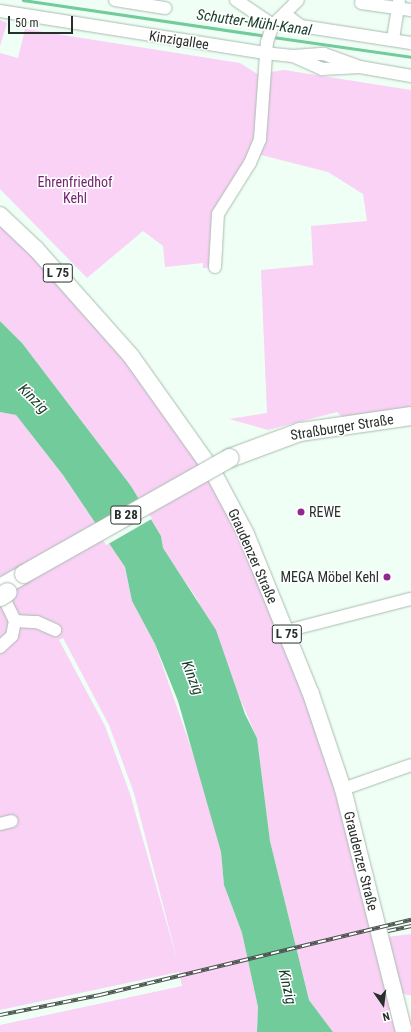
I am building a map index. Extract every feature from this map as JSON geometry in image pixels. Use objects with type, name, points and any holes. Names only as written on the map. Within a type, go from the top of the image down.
[{"type":"highway","name":"Straßburger Straße","points":[[232,462],[300,432],[411,416]]},
{"type":"highway","name":"Straßburger Straße","points":[[232,462],[300,442],[411,426]]},
{"type":"highway","name":"B 28","points":[[2,590],[232,462]]},
{"type":"main road","name":"Graudenzer Straße","points":[[0,215],[101,320],[192,440],[246,534],[286,631],[343,789],[404,1032]]},
{"type":"street","points":[[115,0],[165,8]]},
{"type":"street","points":[[236,0],[273,25]]},
{"type":"street","points":[[215,267],[218,214],[250,163],[260,139],[265,47],[273,25],[298,0]]},
{"type":"street","points":[[361,3],[399,4],[411,10]]},
{"type":"street","points":[[394,40],[399,4]]},
{"type":"street","name":"Kinzigallee","points":[[0,11],[265,47],[293,56],[322,68],[360,67],[411,76]]},
{"type":"street","points":[[273,25],[289,17],[302,26],[411,43]]},
{"type":"street","points":[[0,647],[12,636],[15,621],[2,590]]},
{"type":"street","points":[[286,631],[411,599]]},
{"type":"street","points":[[15,621],[37,622],[55,630]]},
{"type":"street","points":[[343,789],[411,765]]},
{"type":"green space","points":[[0,20],[7,23],[0,46]]},
{"type":"green space","name":"Ehrenfriedhof Kehl","points":[[25,29],[240,63],[257,74],[284,70],[411,90],[411,408],[344,419],[337,412],[268,430],[229,419],[267,413],[261,270],[313,265],[311,226],[367,221],[363,194],[328,172],[261,155],[221,217],[215,267],[203,268],[203,263],[165,267],[163,246],[143,231],[87,278],[0,189],[0,53],[18,58]]},
{"type":"green space","points":[[0,222],[112,341],[197,454],[240,536],[295,662],[330,773],[398,1032],[333,1032],[309,1000],[270,841],[257,738],[197,599],[162,548],[161,536],[131,486],[22,343],[0,321]]},
{"type":"green space","points":[[0,412],[16,415],[63,475],[125,567],[132,601],[155,644],[198,768],[221,852],[224,885],[242,933],[258,1007],[257,1032],[0,1032],[0,1025],[182,986],[179,972],[0,1010]],"holes":[[[63,638],[109,725],[134,793],[178,963],[130,794],[105,726],[59,640]]]},
{"type":"green space","points":[[411,934],[411,995],[408,995],[401,993],[387,937]]},
{"type":"water","name":"Kinzig","points":[[0,321],[22,343],[131,486],[161,536],[163,548],[216,630],[245,714],[257,738],[270,841],[309,1000],[333,1032],[257,1032],[258,1007],[242,933],[224,885],[221,852],[178,701],[155,644],[132,601],[125,567],[63,475],[16,415],[0,412]]},
{"type":"pier","points":[[140,498],[152,519],[106,545],[94,524]]},
{"type":"waterway","name":"Schutter-Mühl-Kanal","points":[[23,0],[266,36]]},
{"type":"waterway","name":"Schutter-Mühl-Kanal","points":[[273,37],[411,57]]},
{"type":"railway","points":[[0,1015],[100,995],[411,920]]},
{"type":"railway","points":[[388,931],[411,926]]},
{"type":"place","name":"REWE","points":[[301,512]]},
{"type":"place","name":"MEGA Möbel Kehl","points":[[387,577]]}]
